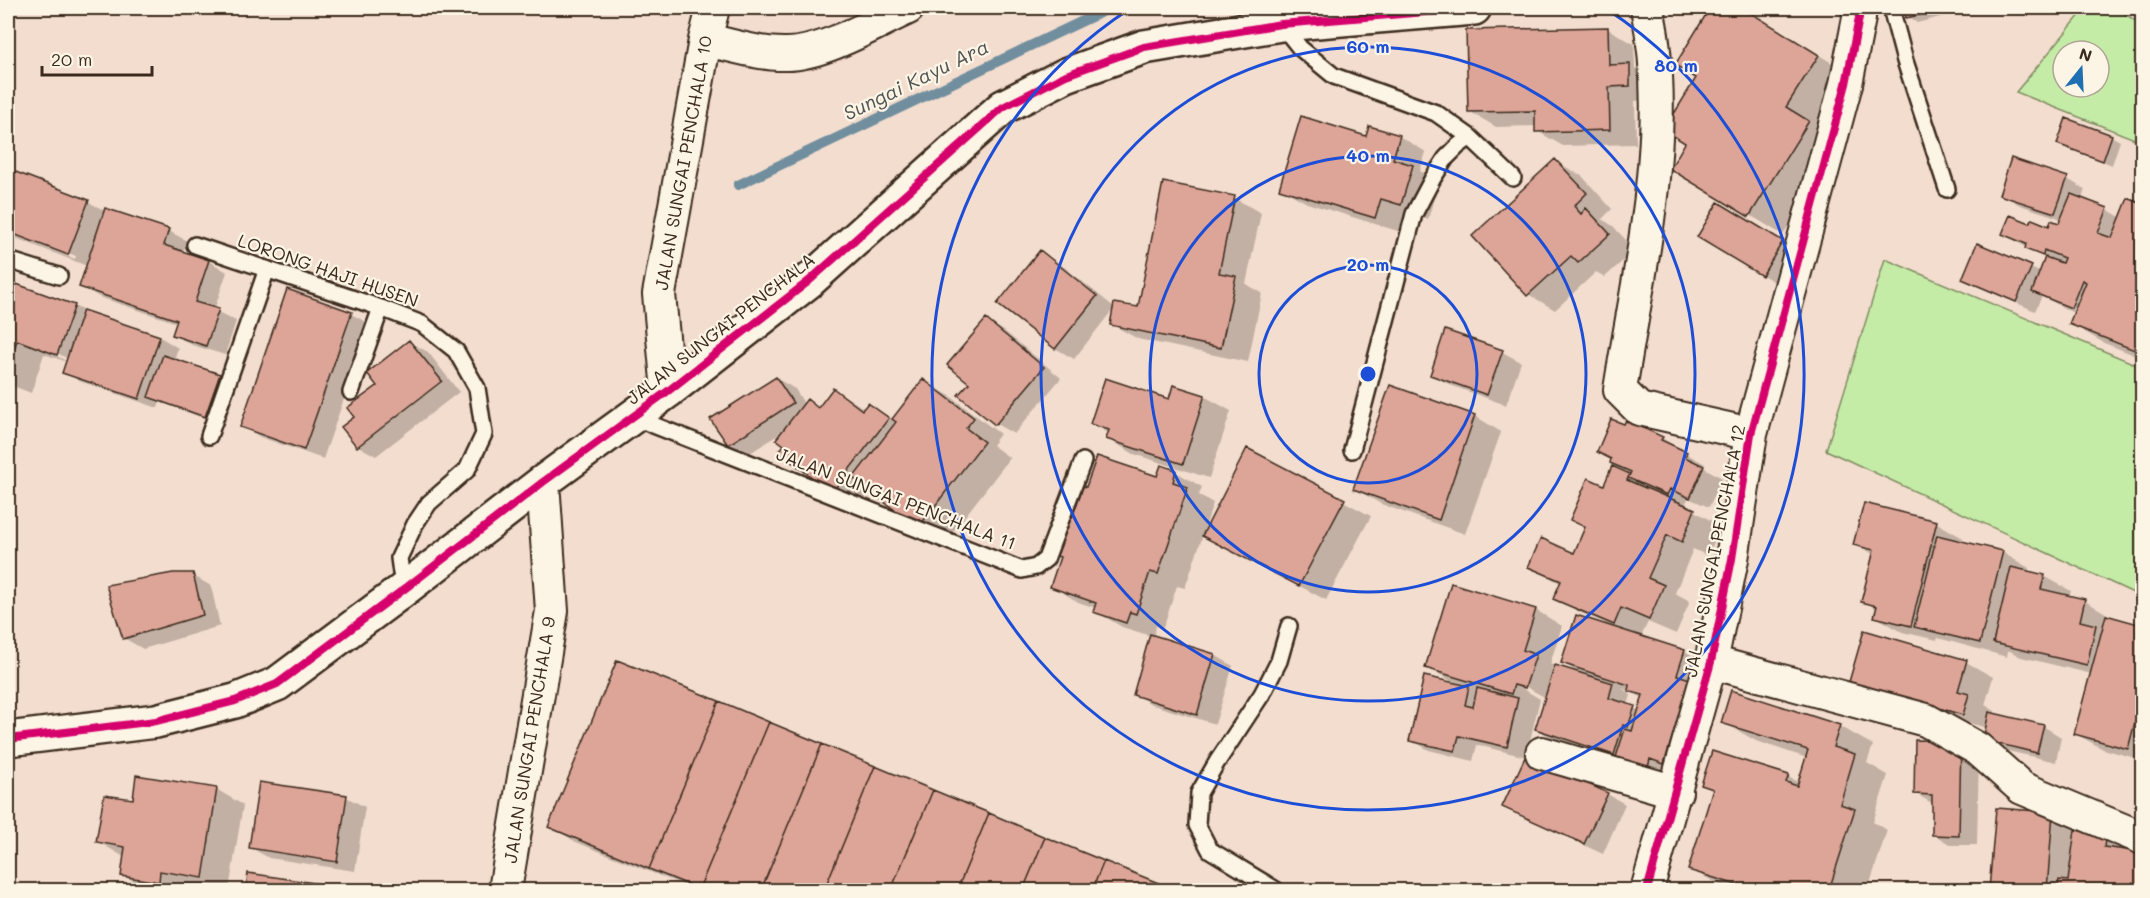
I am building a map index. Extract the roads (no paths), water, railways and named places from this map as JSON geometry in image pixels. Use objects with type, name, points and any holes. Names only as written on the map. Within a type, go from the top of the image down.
[{"type":"street","name":"JALAN SUNGAI PENCHALA 10","points":[[668,391],[658,294],[705,40],[713,8]]},
{"type":"street","points":[[705,40],[765,53],[789,55],[818,49],[908,8]]},
{"type":"street","name":"JALAN SUNGAI PENCHALA","points":[[8,739],[156,721],[235,701],[277,684],[543,482],[668,391],[808,281],[1003,107],[1066,75],[1144,47],[1281,24],[1474,8]]},
{"type":"street","points":[[1647,8],[1654,38],[1655,156],[1648,215],[1620,390],[1639,409],[1751,434]]},
{"type":"street","name":"JALAN SUNGAI PENCHALA 12","points":[[1647,891],[1711,662],[1732,559],[1751,434],[1846,84],[1859,18],[1858,8]]},
{"type":"street","name":"JALAN SUNGAI PENCHALA 12","points":[[1846,84],[1879,8]]},
{"type":"street","name":"JALAN SUNGAI PENCHALA 9","points":[[505,891],[552,611],[543,482]]},
{"type":"street","points":[[1711,662],[1926,720],[1978,749],[2022,788],[2142,837]]},
{"type":"street","points":[[1542,753],[1676,792]]},
{"type":"lane","points":[[1891,8],[1905,61],[1947,189]]},
{"type":"lane","points":[[1281,24],[1299,48],[1334,76],[1436,113],[1470,137],[1513,178]]},
{"type":"lane","points":[[1352,450],[1414,214],[1446,158],[1470,137]]},
{"type":"lane","name":"LORONG HAJI HUSEN","points":[[195,245],[422,324],[456,351],[477,388],[484,434],[467,470],[429,503],[415,524],[399,558],[401,573],[407,587]]},
{"type":"lane","points":[[8,260],[59,276]]},
{"type":"lane","points":[[209,436],[267,270]]},
{"type":"lane","points":[[351,392],[381,308]]},
{"type":"lane","name":"JALAN SUNGAI PENCHALA 11","points":[[633,417],[1022,570],[1036,567],[1046,559],[1083,461]]},
{"type":"lane","points":[[1276,891],[1210,850],[1197,825],[1199,794],[1217,762],[1262,694],[1278,662],[1289,626]]},
{"type":"waterway","name":"Sungai Kayu Ara","points":[[738,185],[1110,8]]}]
